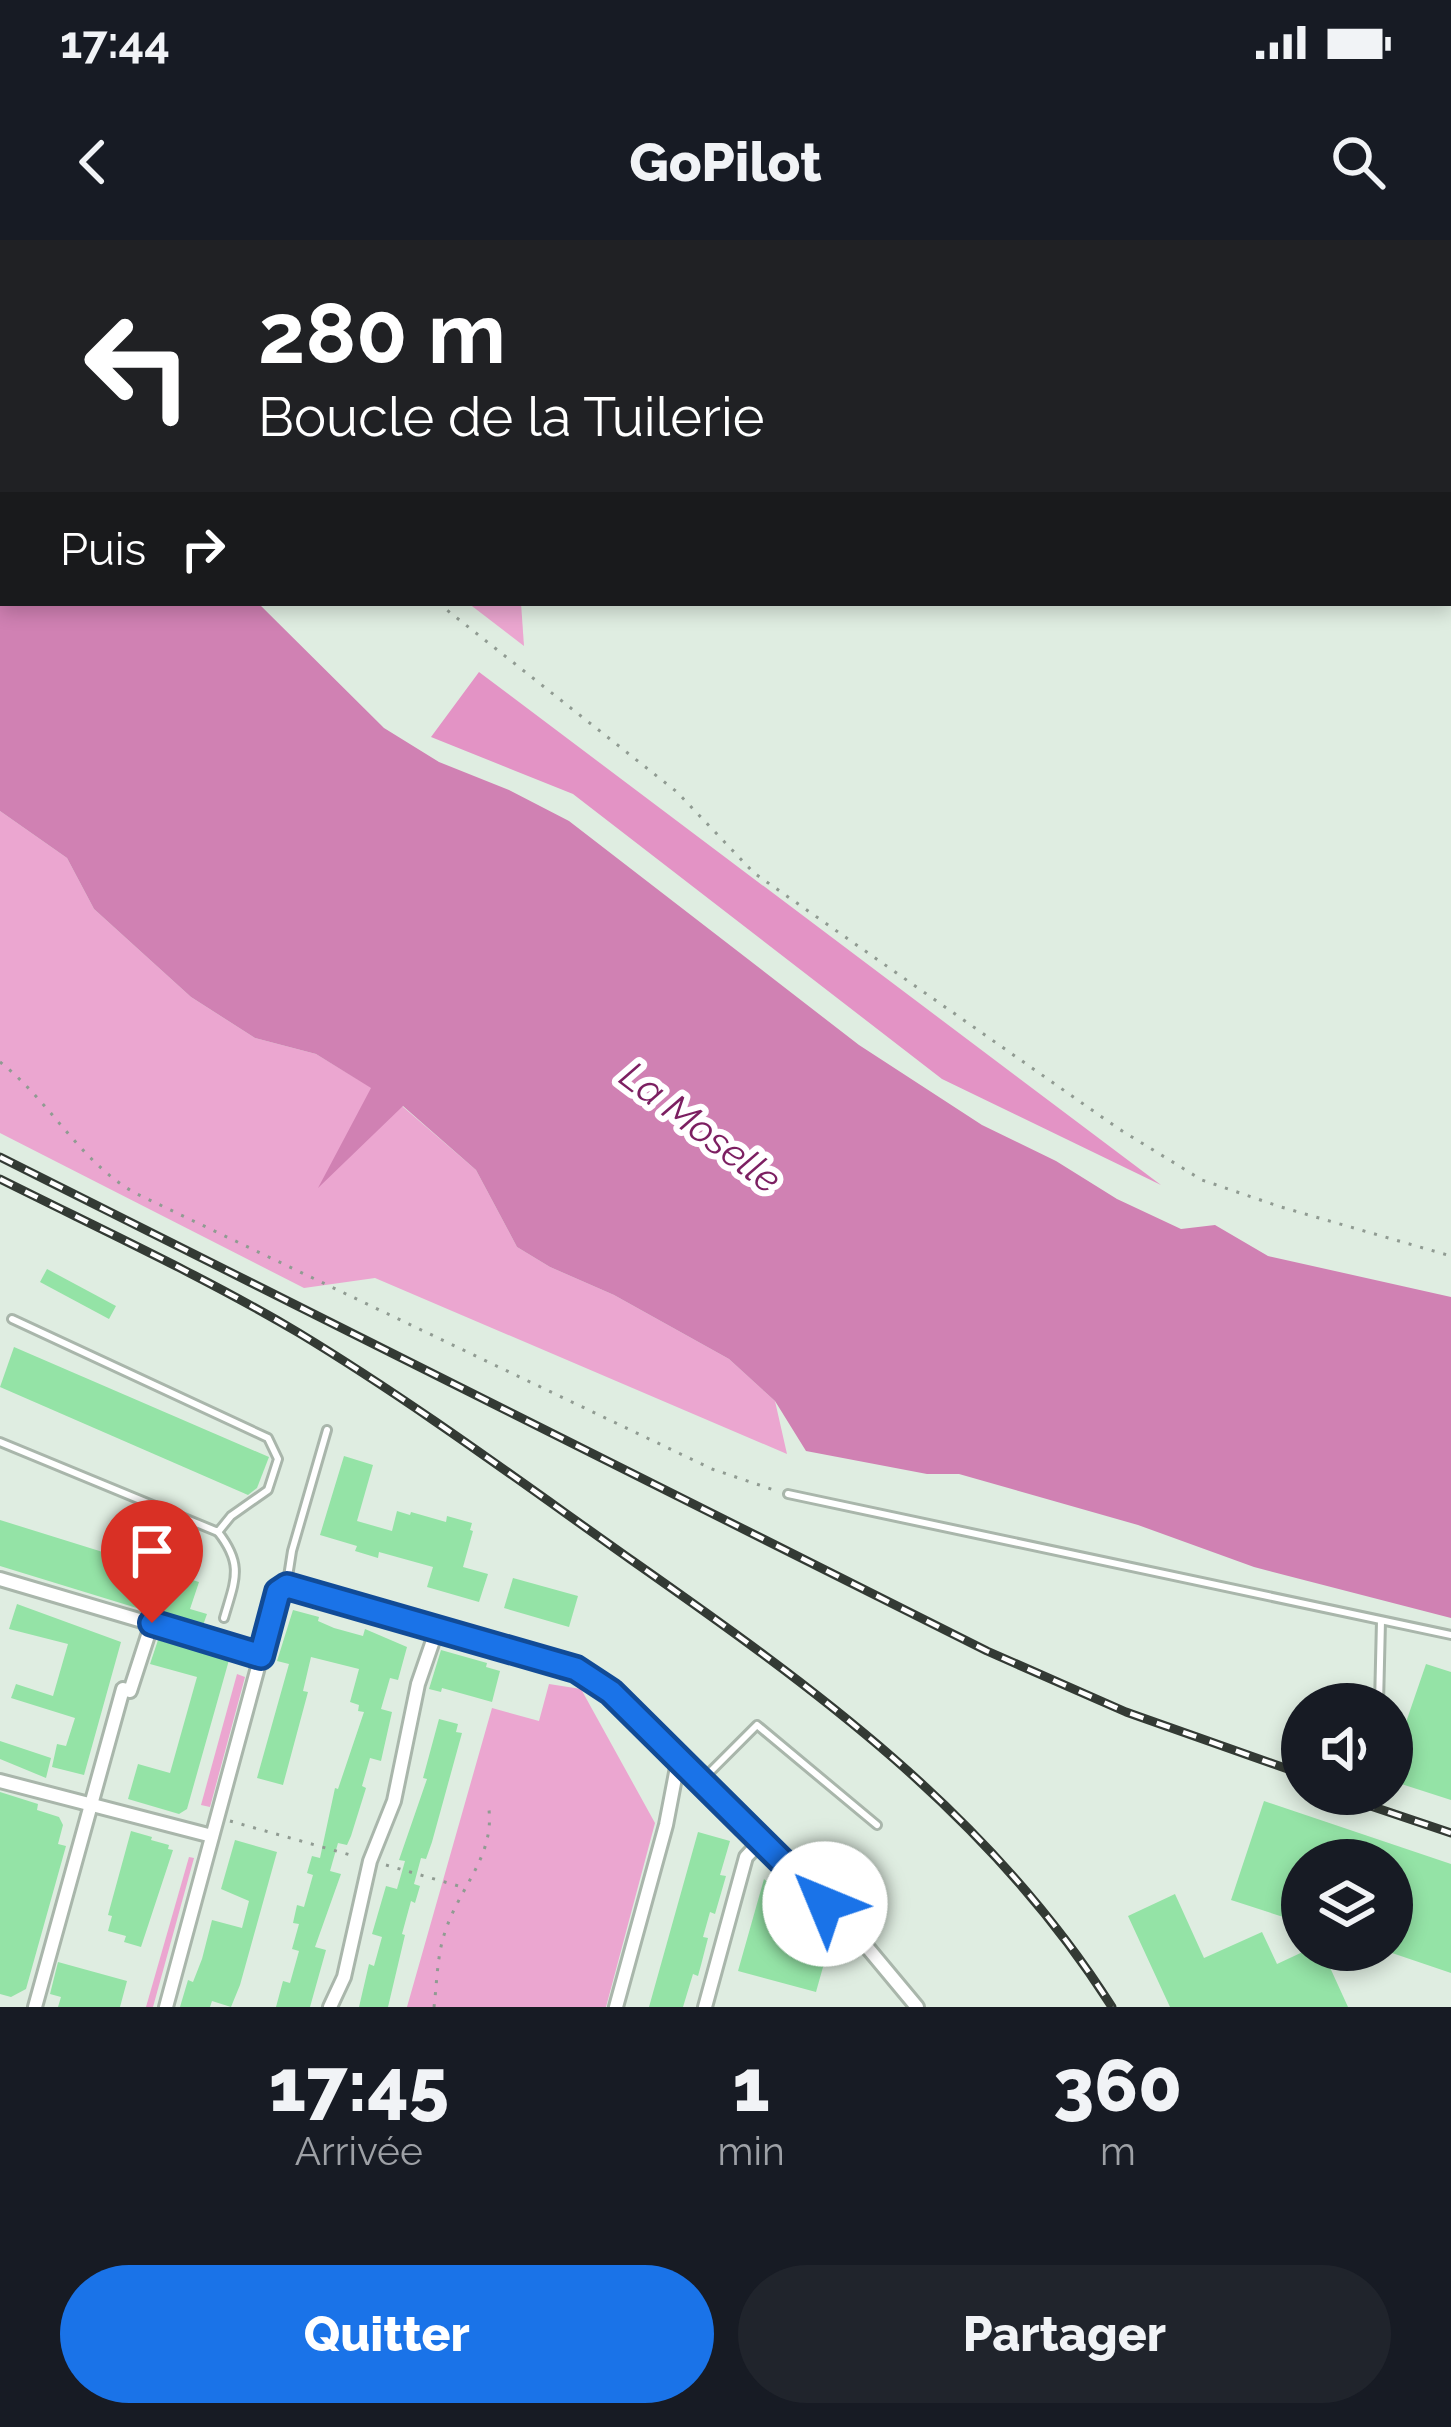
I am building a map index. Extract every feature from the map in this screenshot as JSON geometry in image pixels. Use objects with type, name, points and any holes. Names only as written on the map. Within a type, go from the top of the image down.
[{"type":"street","points":[[0,1579],[261,1656]]},
{"type":"street","points":[[166,2007],[278,1592],[287,1586],[557,1661],[594,1678],[857,1935],[917,2007]]},
{"type":"street","points":[[35,2007],[124,1689],[130,1690],[152,1623]]},
{"type":"street","points":[[331,2007],[344,1977],[370,1861],[394,1801],[418,1684],[437,1629]]},
{"type":"street","points":[[616,2007],[666,1825],[679,1757]]},
{"type":"street","points":[[0,1781],[212,1836]]},
{"type":"street","points":[[705,2007],[746,1857],[762,1840]]},
{"type":"lane","points":[[12,1319],[268,1438],[278,1459],[268,1490],[231,1516],[218,1532]]},
{"type":"lane","points":[[287,1586],[292,1551],[327,1430]]},
{"type":"lane","points":[[0,1442],[218,1532],[233,1552],[237,1574],[224,1618]]},
{"type":"lane","points":[[788,1494],[1451,1635]]},
{"type":"lane","points":[[1379,1683],[1381,1621]]},
{"type":"lane","points":[[702,1780],[757,1725],[877,1825]]},
{"type":"path","points":[[442,606],[676,792],[754,873],[1118,1129],[1202,1180],[1281,1208],[1451,1256]]},
{"type":"path","points":[[0,1062],[34,1091],[100,1169],[135,1193],[712,1469],[788,1494]]},
{"type":"path","points":[[434,2007],[443,1935],[462,1887],[489,1844],[489,1810]]},
{"type":"path","points":[[217,1817],[462,1887]]},
{"type":"shaded area","points":[[472,606],[521,606],[524,646]]},
{"type":"shaded area","points":[[479,672],[1161,1185],[942,1079],[573,794],[431,737]]},
{"type":"shaded area","points":[[0,811],[67,858],[94,909],[191,997],[255,1038],[316,1054],[372,1088],[321,1184],[402,1106],[476,1170],[517,1247],[729,1359],[775,1401],[787,1454],[375,1278],[304,1288],[0,1133]]},
{"type":"shaded area","points":[[237,1674],[245,1677],[210,1807],[201,1805]]},
{"type":"shaded area","points":[[549,1684],[581,1689],[655,1823],[606,2007],[407,2007],[492,1708],[539,1721]]},
{"type":"shaded area","points":[[189,1857],[194,1858],[153,2007],[146,2007]]},
{"type":"water","name":"La Moselle","points":[[0,606],[261,606],[384,728],[439,762],[569,821],[859,1045],[982,1125],[1181,1229],[1215,1225],[1268,1256],[1451,1297],[1451,1618],[1254,1567],[1138,1525],[959,1474],[927,1474],[806,1451],[775,1401],[729,1359],[517,1247],[476,1170],[403,1106],[318,1188],[371,1088],[316,1054],[255,1038],[191,997],[94,909],[67,858],[0,811]]},
{"type":"building","points":[[47,1269],[116,1306],[109,1319],[40,1282]]},
{"type":"building","points":[[14,1347],[269,1457],[257,1488],[248,1495],[0,1387]]},
{"type":"building","points":[[344,1456],[373,1465],[357,1521],[392,1531],[397,1511],[472,1523],[463,1567],[488,1574],[479,1602],[427,1587],[433,1567],[379,1552],[378,1558],[320,1535]]},
{"type":"building","points":[[0,1520],[199,1582],[190,1609],[207,1614],[202,1628],[0,1566]]},
{"type":"building","points":[[513,1578],[578,1596],[569,1627],[504,1608]]},
{"type":"building","points":[[17,1604],[121,1642],[84,1775],[52,1767],[57,1744],[66,1746],[75,1718],[11,1698],[16,1684],[53,1696],[68,1644],[9,1629]]},
{"type":"building","points":[[293,1610],[319,1617],[318,1621],[334,1628],[363,1636],[365,1629],[407,1647],[398,1680],[390,1678],[381,1709],[392,1712],[381,1761],[370,1758],[351,1836],[347,1845],[338,1843],[330,1871],[341,1874],[315,1947],[326,1950],[310,2007],[276,2007],[283,1981],[290,1983],[299,1951],[292,1949],[299,1924],[293,1923],[297,1905],[304,1907],[313,1875],[307,1873],[312,1856],[320,1858],[335,1788],[364,1712],[350,1702],[359,1669],[311,1657],[303,1691],[308,1692],[283,1785],[257,1778],[289,1664],[277,1661]]},
{"type":"building","points":[[158,1640],[229,1660],[187,1809],[179,1814],[128,1799],[138,1764],[170,1773],[197,1677],[150,1664]]},
{"type":"building","points":[[441,1650],[500,1671],[492,1702],[442,1688],[441,1692],[429,1689]]},
{"type":"building","points":[[1426,1664],[1451,1672],[1451,1800],[1413,1788],[1413,1702]]},
{"type":"building","points":[[439,1719],[458,1724],[456,1732],[462,1733],[432,1842],[426,1859],[421,1858],[414,1884],[420,1886],[402,1934],[388,2007],[359,2007],[369,1964],[374,1966],[382,1937],[372,1934],[386,1886],[397,1889],[405,1861],[399,1860],[427,1779],[423,1778]]},
{"type":"building","points":[[0,1741],[51,1758],[46,1778],[0,1759]]},
{"type":"building","points":[[0,1792],[38,1804],[37,1810],[59,1817],[63,1825],[58,1844],[66,1846],[26,1989],[11,1997],[0,1994]]},
{"type":"building","points":[[1264,1801],[1281,1807],[1281,1815],[1306,1815],[1377,1839],[1281,1839],[1281,1916],[1231,1900]]},
{"type":"building","points":[[131,1831],[173,1850],[141,1947],[108,1931]]},
{"type":"building","points":[[698,1832],[730,1841],[720,1875],[726,1876],[703,1937],[708,1938],[698,1976],[693,1974],[683,2007],[649,2007]]},
{"type":"building","points":[[235,1840],[277,1852],[240,1985],[231,2007],[212,2001],[210,2007],[180,2007],[188,1980],[193,1982],[202,1959],[212,1920],[242,1928],[249,1901],[221,1889]]},
{"type":"building","points":[[1413,1851],[1451,1864],[1451,1973],[1413,1960]]},
{"type":"building","points":[[764,1879],[797,1908],[787,1944],[813,1952],[817,1938],[830,1942],[816,1992],[738,1971]]},
{"type":"building","points":[[1175,1894],[1204,1958],[1262,1932],[1277,1964],[1281,1962],[1281,1971],[1332,1971],[1348,2007],[1170,2007],[1128,1916]]},
{"type":"building","points":[[58,1962],[127,1981],[120,2007],[58,2007],[61,1997],[50,1994]]},
{"type":"railway","points":[[0,1157],[987,1651],[1126,1712],[1281,1767]]},
{"type":"railway","points":[[0,1179],[226,1292],[341,1359],[766,1656],[954,1814],[1064,1937],[1112,2007]]},
{"type":"railway","points":[[1397,1815],[1451,1833]]},
{"type":"route","points":[[152,1623],[261,1656],[278,1592],[287,1586],[557,1661],[594,1678],[611,1692],[825,1904]]}]
